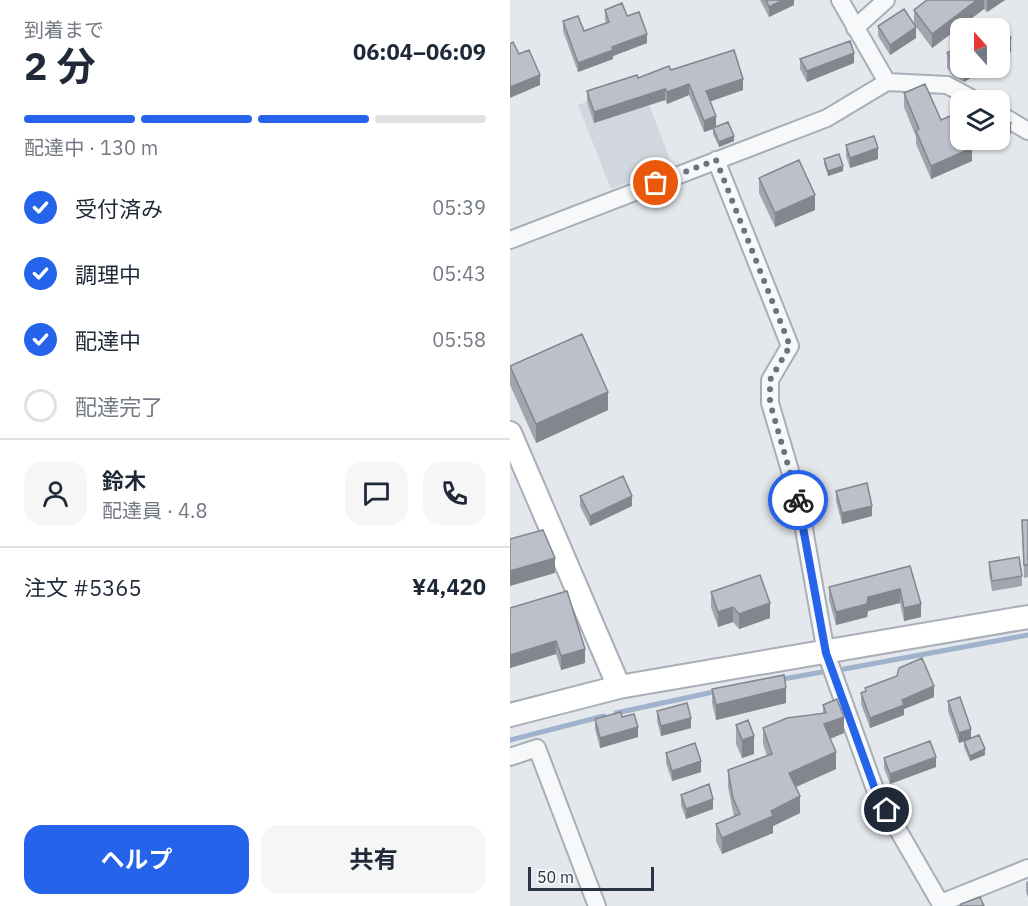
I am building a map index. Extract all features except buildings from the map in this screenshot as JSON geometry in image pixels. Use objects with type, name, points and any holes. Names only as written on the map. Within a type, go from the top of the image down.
[{"type":"street","points":[[840,0],[887,82]]},
{"type":"street","points":[[855,28],[886,0]]},
{"type":"street","points":[[510,240],[826,118],[887,82],[947,85],[956,90]]},
{"type":"street","points":[[1010,120],[1028,131]]},
{"type":"street","points":[[716,160],[790,346],[770,380],[770,403],[799,501],[826,653],[876,792],[942,904],[1028,868]]},
{"type":"street","points":[[510,433],[619,687]]},
{"type":"street","points":[[510,715],[619,687],[1028,617]]},
{"type":"street","points":[[510,757],[537,748],[597,906]]},
{"type":"shaded area","points":[[640,81],[672,165],[611,189],[578,105]]},
{"type":"waterway","points":[[844,669],[1028,635]]},
{"type":"waterway","points":[[778,680],[822,672]]},
{"type":"waterway","points":[[616,713],[718,691]]},
{"type":"waterway","points":[[510,740],[604,716]]},
{"type":"way so far","points":[[656,183],[716,160],[790,346],[770,380],[770,403],[798,500]]},
{"type":"route","points":[[798,500],[826,653],[876,792],[887,810]]}]
